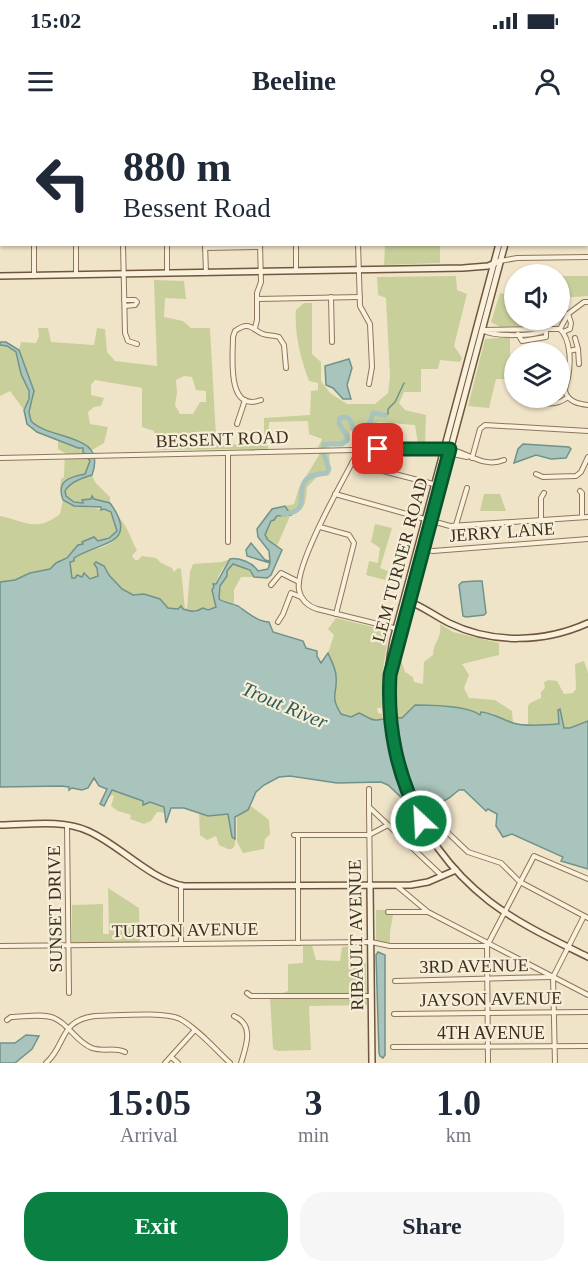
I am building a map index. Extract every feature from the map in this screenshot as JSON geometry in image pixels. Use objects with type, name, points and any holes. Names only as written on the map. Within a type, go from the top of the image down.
[{"type":"street","points":[[34,246],[34,276]]},
{"type":"street","points":[[76,246],[76,275]]},
{"type":"street","points":[[123,246],[126,337],[130,343],[137,344]]},
{"type":"street","points":[[167,246],[167,273]]},
{"type":"street","points":[[206,273],[205,246],[260,246],[261,273],[255,328]]},
{"type":"street","points":[[296,246],[296,272]]},
{"type":"street","points":[[358,246],[361,310],[370,324],[372,367],[369,384]]},
{"type":"street","name":"LEM TURNER ROAD","points":[[481,329],[498,246]]},
{"type":"street","name":"LEM TURNER ROAD","points":[[504,246],[389,662],[389,711],[398,765],[412,805],[426,831],[456,870],[487,899],[505,912],[588,957]]},
{"type":"street","points":[[0,276],[463,268],[517,258],[588,258]]},
{"type":"street","points":[[331,297],[332,342]]},
{"type":"street","points":[[257,298],[360,297]]},
{"type":"street","points":[[570,312],[578,305],[588,302]]},
{"type":"street","points":[[261,400],[252,402],[245,400],[238,394],[234,385],[232,337],[237,329],[255,328],[263,334],[276,336],[282,340],[286,368]]},
{"type":"street","points":[[481,329],[518,332],[547,330],[546,337],[522,341],[518,332]]},
{"type":"street","points":[[561,330],[566,342]]},
{"type":"street","points":[[575,338],[579,364]]},
{"type":"street","points":[[570,351],[578,350]]},
{"type":"street","points":[[570,398],[576,403],[588,405]]},
{"type":"street","points":[[237,424],[245,400]]},
{"type":"street","points":[[470,458],[480,429],[485,425],[588,431]]},
{"type":"street","points":[[301,597],[299,582],[320,527],[360,449]]},
{"type":"street","name":"BESSENT ROAD","points":[[0,458],[360,449],[448,450],[486,463],[504,460]]},
{"type":"street","points":[[228,453],[228,542]]},
{"type":"street","points":[[536,474],[543,477],[576,476],[581,472],[588,457]]},
{"type":"street","points":[[352,463],[438,485]]},
{"type":"street","points":[[456,525],[467,488]]},
{"type":"street","points":[[580,491],[582,493],[582,517]]},
{"type":"street","points":[[541,520],[544,493]]},
{"type":"street","points":[[335,494],[446,525],[588,517]]},
{"type":"street","points":[[320,527],[349,535],[354,543],[336,614]]},
{"type":"street","name":"JERRY LANE","points":[[421,549],[433,551],[588,539]]},
{"type":"street","points":[[271,585],[281,573],[299,582]]},
{"type":"street","points":[[278,622],[284,614],[291,593],[301,597],[311,607],[399,629]]},
{"type":"street","points":[[407,601],[457,626],[501,638],[543,637],[566,632],[588,623]]},
{"type":"street","name":"RIBAULT AVENUE","points":[[369,789],[372,1063]]},
{"type":"street","points":[[369,807],[443,877]]},
{"type":"street","points":[[0,825],[67,825],[95,835],[162,877],[181,886],[419,884],[443,877],[456,870]]},
{"type":"street","name":"SUNSET DRIVE","points":[[67,825],[69,993]]},
{"type":"street","points":[[298,943],[296,835],[369,835],[388,825]]},
{"type":"street","points":[[409,845],[426,831],[446,831],[468,852],[501,863],[520,882],[586,917],[553,976],[555,1063]]},
{"type":"street","points":[[488,1063],[488,944],[534,856],[588,879]]},
{"type":"street","points":[[396,885],[428,912],[588,995]]},
{"type":"street","points":[[181,886],[181,944]]},
{"type":"street","points":[[388,912],[428,912]]},
{"type":"street","name":"TURTON AVENUE","points":[[0,946],[371,942],[390,946],[488,944]]},
{"type":"street","name":"3RD AVENUE","points":[[395,981],[550,978],[553,976]]},
{"type":"street","points":[[247,993],[250,996],[281,997],[371,996]]},
{"type":"street","name":"JAYSON AVENUE","points":[[394,1014],[588,1012]]},
{"type":"street","points":[[49,1062],[61,1037],[78,1021],[89,1017],[163,1015],[180,1020],[194,1030],[230,1063]]},
{"type":"street","points":[[234,1016],[243,1022],[248,1032],[241,1063]]},
{"type":"street","points":[[7,1020],[11,1017],[49,1017],[56,1019],[91,1048],[125,1052]]},
{"type":"street","points":[[165,1063],[194,1030]]},
{"type":"street","name":"4TH AVENUE","points":[[393,1047],[588,1046]]},
{"type":"street","points":[[171,1057],[178,1063]]},
{"type":"green space","points":[[385,246],[440,246],[440,263],[384,265]]},
{"type":"green space","points":[[456,276],[457,290],[467,294],[454,346],[462,358],[460,362],[440,360],[438,369],[421,369],[421,392],[404,392],[399,403],[405,410],[426,415],[425,445],[418,444],[415,425],[378,422],[364,433],[356,435],[350,430],[349,442],[343,446],[329,446],[330,472],[317,477],[307,487],[304,505],[290,516],[277,546],[265,535],[269,525],[273,519],[290,515],[285,506],[294,504],[299,488],[319,455],[318,447],[322,439],[309,434],[308,421],[269,422],[268,449],[156,450],[154,431],[142,427],[142,388],[95,380],[91,385],[91,395],[104,398],[101,406],[94,407],[88,412],[90,424],[108,427],[104,443],[92,450],[78,441],[44,430],[30,421],[29,412],[33,400],[19,350],[21,342],[36,343],[39,336],[38,328],[48,328],[51,342],[94,345],[97,328],[105,329],[107,352],[115,361],[157,366],[154,280],[184,281],[186,299],[165,298],[164,317],[183,321],[191,328],[210,328],[216,437],[224,444],[264,445],[264,418],[310,415],[311,391],[318,390],[318,383],[309,381],[297,337],[296,310],[304,303],[312,303],[312,354],[321,362],[321,381],[330,393],[347,404],[375,404],[388,393],[390,377],[386,298],[378,295],[377,277]],"holes":[[[184,376],[192,377],[196,390],[206,391],[206,402],[200,402],[193,414],[180,414],[175,405],[176,380]]]},
{"type":"green space","points":[[570,276],[588,276],[588,296],[570,297]]},
{"type":"green space","points":[[500,293],[504,294],[504,327],[491,322]]},
{"type":"green space","points":[[510,337],[510,342],[504,342],[504,379],[496,379],[489,408],[468,406],[485,339]]},
{"type":"green space","points":[[0,345],[7,346],[16,352],[28,391],[24,410],[10,391],[0,396]]},
{"type":"green space","points":[[58,441],[83,448],[83,452],[90,461],[85,474],[66,479],[60,490],[61,479],[64,477],[65,453],[58,449]]},
{"type":"green space","points":[[92,475],[95,482],[110,497],[110,503],[99,499],[79,502],[66,496],[65,491],[70,485]]},
{"type":"green space","points":[[484,494],[500,494],[506,511],[480,511]]},
{"type":"green space","points":[[63,500],[111,513],[117,531],[77,548],[50,569],[30,573],[15,580],[0,582],[0,516],[30,524],[44,523],[60,514]]},
{"type":"green space","points":[[118,517],[127,528],[137,550],[132,556],[135,560],[142,556],[156,558],[172,568],[174,572],[178,568],[181,569],[185,609],[193,564],[222,562],[230,559],[216,582],[214,594],[217,607],[191,612],[168,608],[163,601],[144,594],[133,595],[122,589],[111,576],[97,568],[98,576],[90,579],[87,577],[72,578],[69,566],[77,555],[110,544],[116,538],[121,525]]},
{"type":"green space","points":[[375,524],[392,528],[380,568],[388,571],[385,580],[366,575],[369,561],[378,563],[380,548],[371,542]]},
{"type":"green space","points":[[233,564],[250,570],[254,577],[241,577],[234,590],[234,604],[218,599],[221,585]]},
{"type":"green space","points":[[336,618],[389,631],[382,676],[383,702],[381,708],[377,708],[383,718],[368,720],[341,714],[335,704],[333,693],[337,678],[328,653],[334,635],[328,629]]},
{"type":"green space","points":[[440,624],[453,632],[499,643],[499,655],[462,664],[469,675],[464,688],[469,698],[495,700],[512,711],[513,723],[491,713],[480,716],[466,709],[439,705],[414,705],[402,718],[398,717],[395,694],[400,657],[405,672],[413,677],[414,682],[423,684],[424,662],[433,655],[434,646],[440,634]]},
{"type":"green space","points":[[584,661],[588,673],[588,721],[564,728],[560,710],[558,710],[560,724],[547,727],[528,726],[528,706],[541,698],[541,692],[545,688],[544,682],[557,681],[564,694],[573,693],[576,689],[575,664]]},
{"type":"green space","points":[[111,789],[143,801],[143,804],[151,803],[164,807],[165,813],[157,812],[151,821],[144,824],[130,819],[131,815],[111,806],[114,796],[108,798]]},
{"type":"green space","points":[[251,806],[269,820],[270,834],[265,839],[264,849],[243,853],[237,842],[237,817]]},
{"type":"green space","points":[[199,813],[208,816],[228,814],[232,837],[235,839],[232,849],[219,845],[216,836],[207,840],[200,835]]},
{"type":"green space","points":[[108,888],[139,908],[140,942],[72,943],[72,905],[103,904],[103,934],[109,934]]},
{"type":"green space","points":[[376,910],[386,910],[387,915],[393,915],[390,944],[376,940]]},
{"type":"green space","points":[[303,946],[312,946],[316,960],[340,961],[342,947],[353,946],[353,963],[366,963],[367,1005],[309,1006],[311,1050],[278,1051],[273,1049],[270,997],[288,991],[288,964],[303,963]]},
{"type":"water","name":"Trout River","points":[[0,342],[6,342],[19,350],[34,391],[29,412],[31,421],[51,432],[75,439],[92,451],[95,461],[92,475],[70,485],[65,491],[66,496],[74,502],[83,503],[82,500],[91,499],[92,496],[94,499],[110,503],[118,517],[121,527],[119,535],[104,545],[74,558],[74,561],[70,562],[72,578],[77,575],[82,577],[84,573],[90,579],[98,576],[94,564],[96,562],[104,566],[122,589],[133,595],[144,594],[160,599],[168,608],[178,609],[181,606],[190,611],[203,608],[208,610],[216,607],[213,584],[216,584],[230,559],[246,561],[258,571],[268,569],[270,563],[247,556],[246,550],[251,543],[265,560],[270,561],[269,551],[258,537],[257,529],[272,509],[285,506],[291,515],[277,516],[271,521],[265,535],[282,550],[271,575],[267,578],[254,577],[250,570],[233,564],[220,586],[219,599],[238,606],[257,619],[269,622],[273,632],[303,641],[306,648],[317,651],[321,663],[328,653],[335,670],[335,703],[341,714],[351,717],[359,713],[375,720],[402,718],[415,705],[430,705],[458,707],[480,715],[481,712],[524,725],[559,724],[558,710],[560,709],[564,728],[588,721],[588,869],[561,861],[563,857],[512,834],[503,837],[496,826],[497,814],[488,809],[486,811],[464,790],[459,790],[446,800],[431,799],[429,803],[428,799],[418,802],[405,801],[388,785],[381,782],[337,783],[290,776],[279,777],[256,792],[248,810],[235,817],[235,839],[232,837],[228,814],[208,816],[184,808],[171,808],[166,823],[164,807],[150,802],[143,805],[143,801],[112,790],[104,806],[100,804],[107,789],[99,786],[94,778],[88,788],[82,790],[72,788],[69,790],[69,787],[61,786],[0,787],[0,582],[15,580],[30,573],[50,569],[67,558],[78,545],[83,544],[82,542],[94,537],[98,541],[109,538],[117,531],[111,512],[101,510],[101,507],[74,506],[63,500],[61,488],[65,481],[85,474],[90,461],[83,452],[83,448],[37,432],[27,424],[24,410],[29,399],[29,391],[21,374],[16,352],[7,346],[0,345]]},
{"type":"water","points":[[349,359],[352,368],[347,385],[351,399],[343,399],[333,388],[326,385],[325,366]]},
{"type":"water","points":[[523,444],[571,449],[566,458],[551,459],[536,455],[514,463],[518,449]]},
{"type":"water","points":[[482,581],[486,613],[463,616],[459,585],[462,582]]},
{"type":"water","points":[[378,952],[385,955],[385,1055],[383,1058],[379,1053],[376,955]]},
{"type":"water","points":[[26,1035],[39,1036],[32,1049],[15,1063],[0,1063],[0,1043],[15,1043]]},
{"type":"waterway","points":[[385,415],[388,414],[388,409],[395,402],[404,383]]},
{"type":"waterway","points":[[283,514],[292,512],[301,505],[302,488],[308,478],[327,473],[329,469],[323,452],[324,444],[342,444],[347,440],[339,423],[340,418],[346,417],[350,420],[355,432],[362,433],[365,426],[370,423],[373,413],[385,415]]},
{"type":"route","points":[[378,449],[450,449],[390,675],[388,697],[394,752],[412,805],[421,821]]}]
